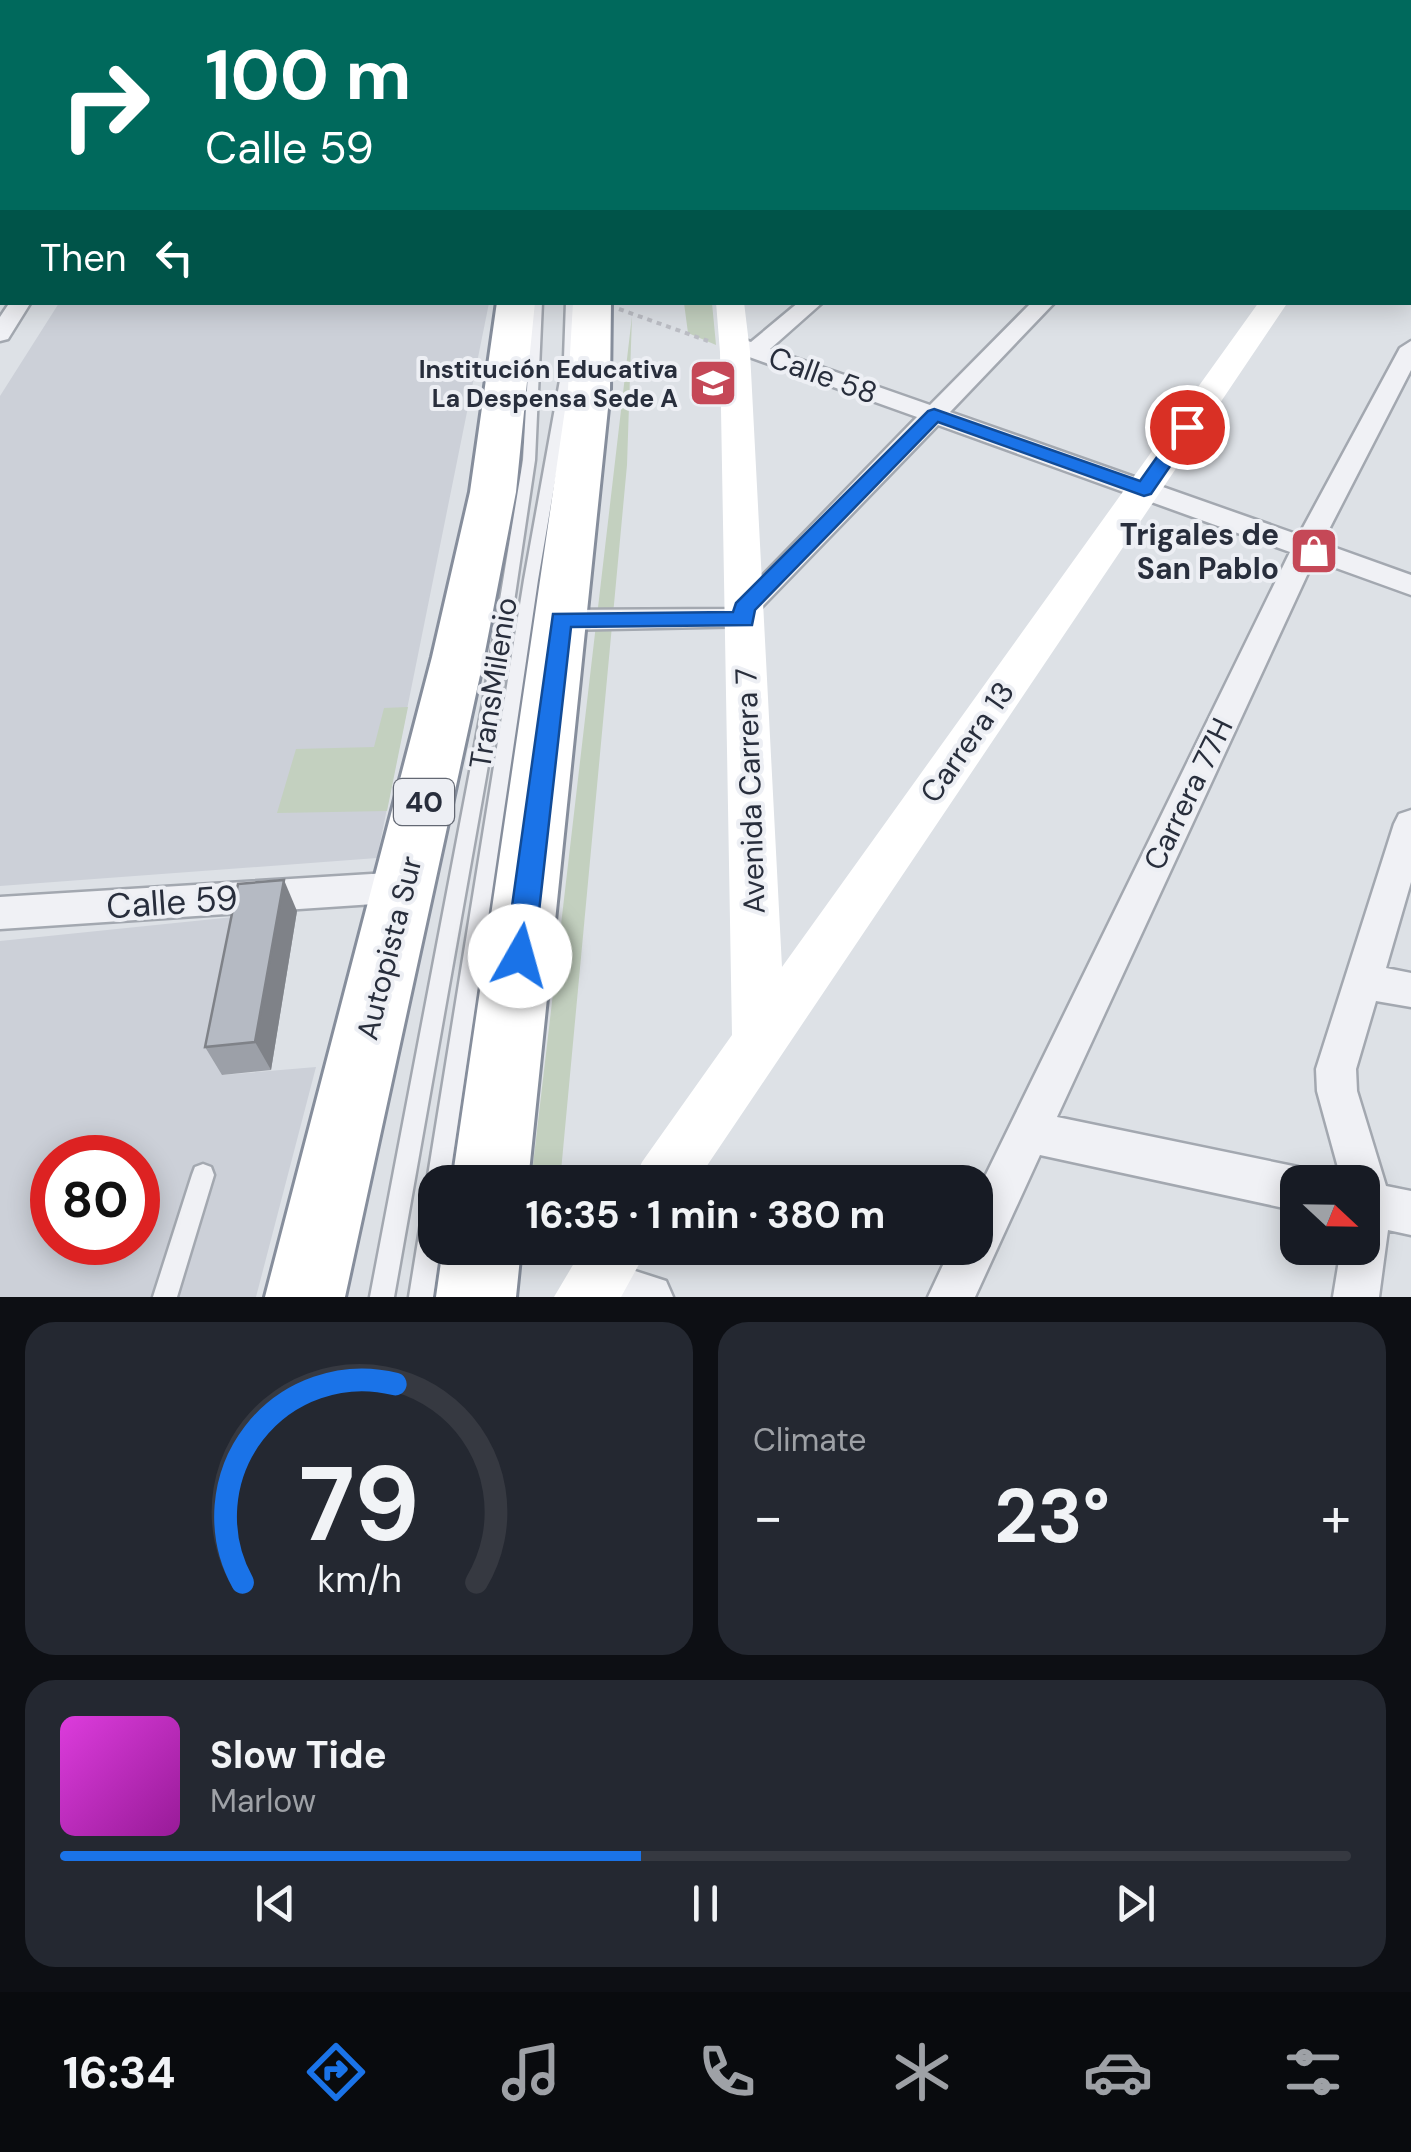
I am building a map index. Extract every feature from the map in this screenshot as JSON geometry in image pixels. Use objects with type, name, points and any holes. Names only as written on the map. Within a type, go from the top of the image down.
[{"type":"highway","name":"Autopista Sur","points":[[306,1297],[404,887],[492,492],[516,305]]},
{"type":"highway","points":[[492,1165],[592,361],[603,305]]},
{"type":"highway","points":[[476,1297],[480,1265]]},
{"type":"street","points":[[0,334],[19,305]]},
{"type":"street","name":"Avenida Carrera 7","points":[[731,305],[742,349],[744,614],[758,1040]]},
{"type":"street","points":[[742,349],[808,305]]},
{"type":"street","points":[[561,620],[744,614],[1042,305]]},
{"type":"street","name":"Carrera 13","points":[[673,1165],[1272,305]]},
{"type":"street","name":"Carrera 77H","points":[[993,1205],[1306,548],[1411,348]]},
{"type":"street","name":"Calle 58","points":[[742,349],[1411,585]]},
{"type":"street","points":[[1356,1297],[1381,1207],[1337,1091],[1336,1070],[1411,824]]},
{"type":"street","name":"Calle 59","points":[[0,912],[404,887]]},
{"type":"street","points":[[1362,981],[1411,990]]},
{"type":"street","points":[[1027,1131],[1280,1185]]},
{"type":"street","name":"Carrera 77H","points":[[951,1297],[965,1265]]},
{"type":"lane","name":"TransMilenio","points":[[382,1297],[491,703],[529,460],[537,305]]},
{"type":"lane","name":"TransMilenio","points":[[441,1165],[531,580],[570,358],[571,305]]},
{"type":"lane","points":[[165,1297],[203,1175]]},
{"type":"lane","points":[[421,1297],[426,1265]]},
{"type":"path","name":"Calle 58","points":[[603,305],[742,349]]},
{"type":"shaded area","points":[[58,305],[489,305],[377,858],[0,886],[0,396]]},
{"type":"shaded area","points":[[253,915],[223,1075],[316,1067],[256,1297],[0,1297],[0,941]]},
{"type":"green space","points":[[684,305],[712,305],[716,345],[688,333]]},
{"type":"green space","points":[[632,316],[627,465],[562,1165],[533,1165]]},
{"type":"green space","points":[[408,707],[387,811],[277,813],[296,749],[374,747],[384,708]]},
{"type":"building","points":[[284,880],[255,1042],[205,1047],[238,884]]},
{"type":"place","name":"Institución Educativa La Despensa Sede A","points":[[713,383]]},
{"type":"place","name":"Trigales de San Pablo","points":[[1314,551]]},
{"type":"route","points":[[520,956],[561,620],[744,619],[744,608],[934,414],[1144,490],[1187,427]]}]
